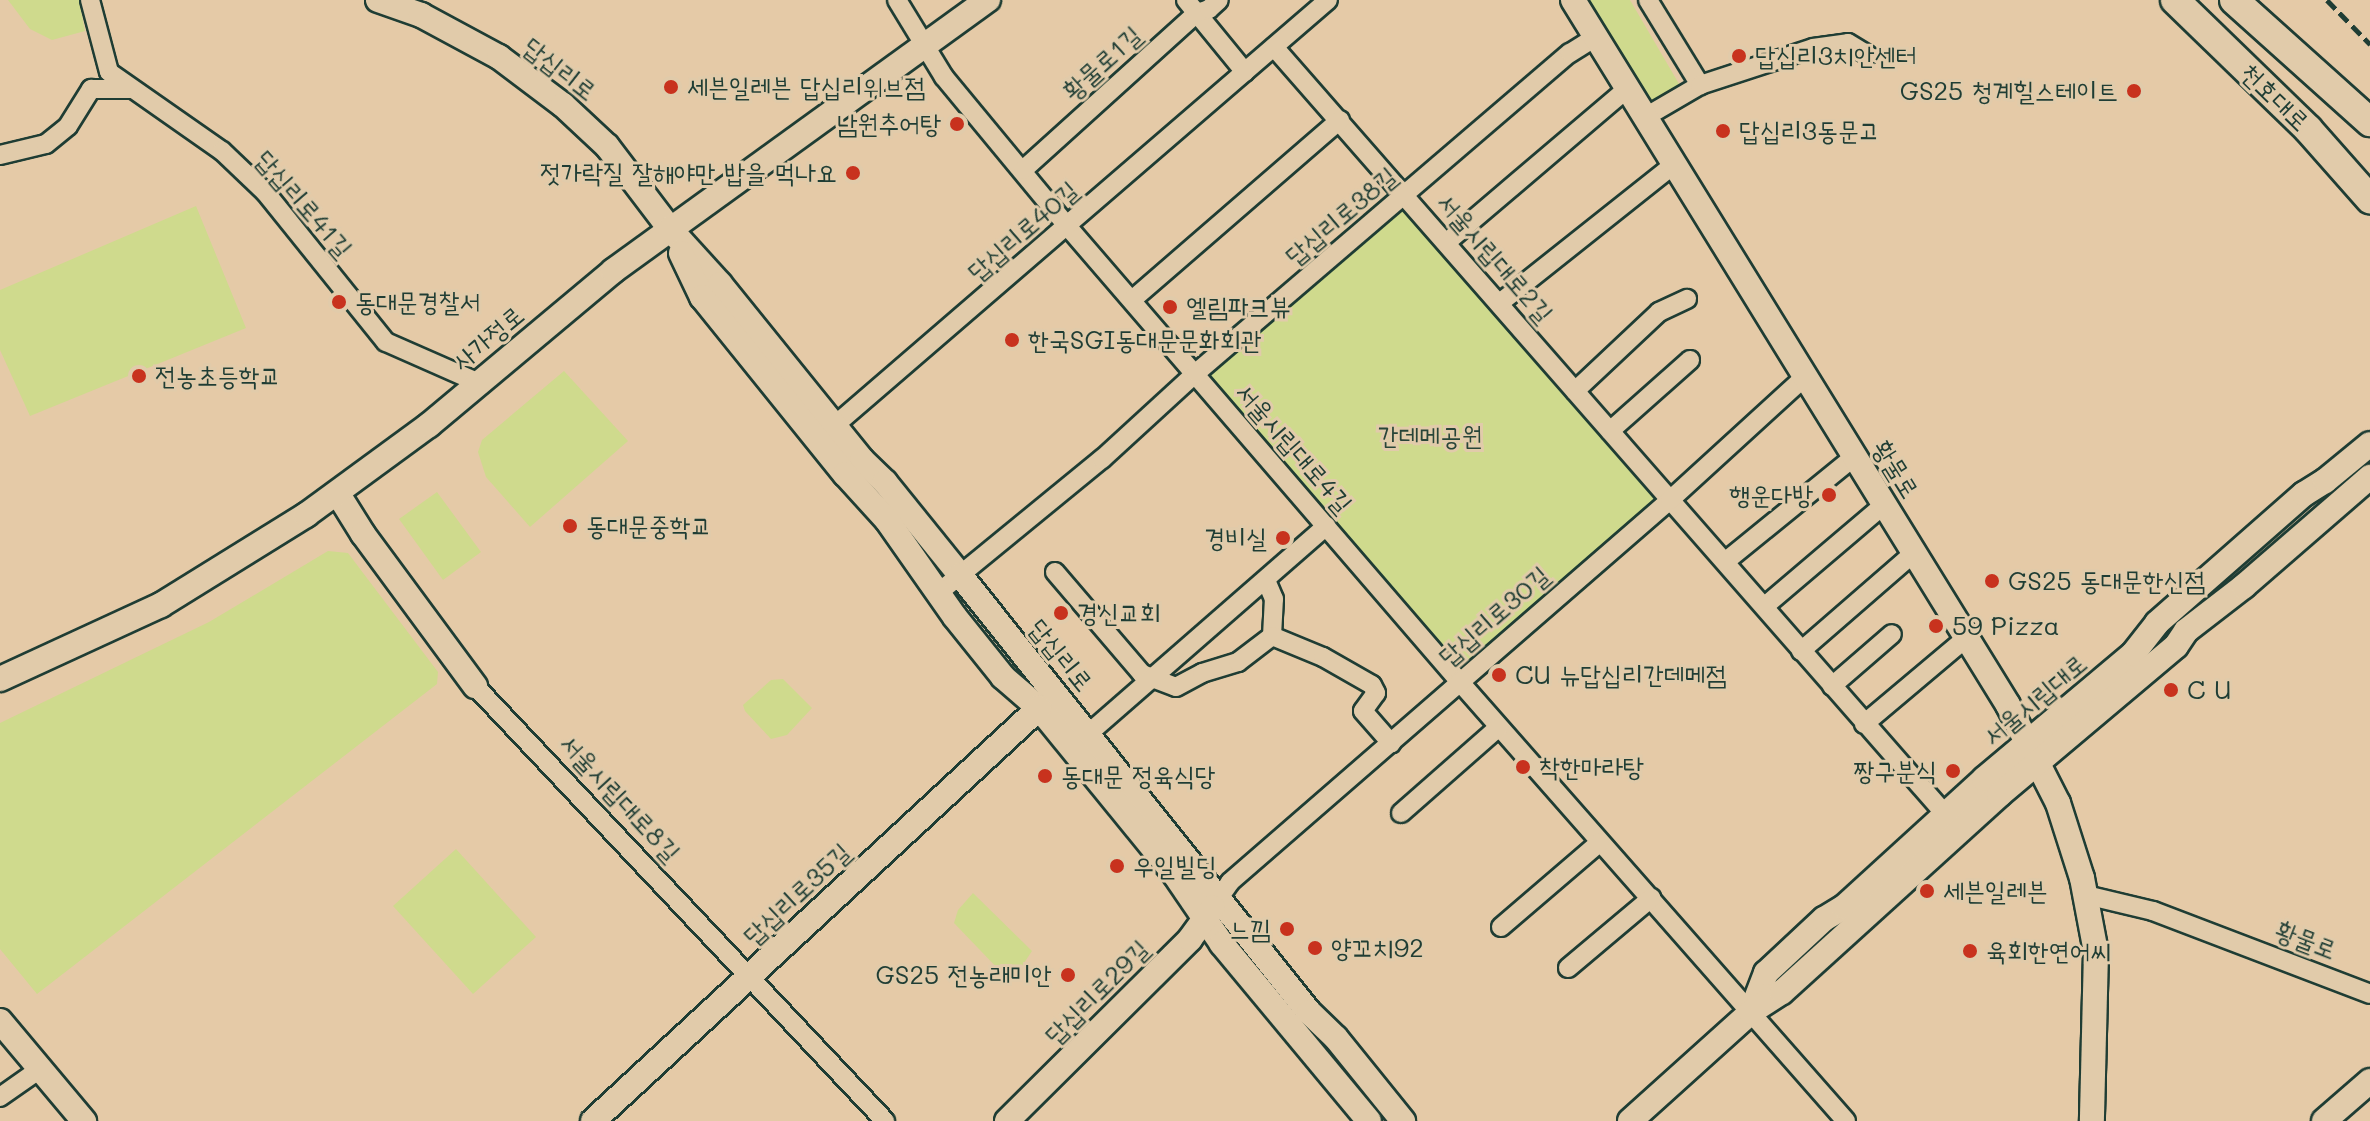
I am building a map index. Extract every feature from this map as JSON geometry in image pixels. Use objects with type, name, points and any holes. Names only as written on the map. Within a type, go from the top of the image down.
[{"type":"main road","name":"답십리로","points":[[378,0],[421,15],[462,36],[540,86],[607,146],[670,229],[720,284],[1089,733],[1309,1012],[1336,1038],[1403,1121]]},
{"type":"main road","name":"사가정로","points":[[0,679],[161,605],[338,494],[429,425],[477,382],[670,229],[988,0]]},
{"type":"main road","name":"황물로","points":[[1573,0],[1915,552],[2033,753],[2058,803],[2086,895],[2097,974],[2092,1121]]},
{"type":"main road","points":[[2154,0],[2219,43]]},
{"type":"main road","name":"천호대로","points":[[2175,0],[2308,129],[2370,199]]},
{"type":"main road","name":"천호대로","points":[[2234,0],[2370,122]]},
{"type":"main road","points":[[2247,0],[2270,33]]},
{"type":"main road","name":"답십리로","points":[[670,229],[702,297],[845,474],[887,520],[1003,677],[1039,708],[1175,875],[1204,919],[1292,1031],[1314,1051],[1369,1121]]},
{"type":"main road","name":"서울시립대로","points":[[1630,1121],[1751,1012],[1782,992],[2033,753],[2133,654],[2157,623],[2304,494],[2370,444]]},
{"type":"main road","name":"서울시립대로","points":[[1751,1012],[1766,973],[1945,814],[2033,753],[2176,646],[2186,631],[2244,586],[2370,477]]},
{"type":"main road","name":"서울시립대로8길","points":[[338,494],[363,534],[475,686]]},
{"type":"main road","name":"답십리로35길","points":[[593,1121],[1039,708]]},
{"type":"main road","name":"답십리로29길","points":[[1007,1121],[1190,939],[1219,898]]},
{"type":"main road","points":[[0,1021],[84,1121]]},
{"type":"main road","points":[[2324,1121],[2370,1081]]},
{"type":"street","name":"답십리로41길","points":[[90,0],[109,72],[222,151],[266,193],[386,342],[477,382]]},
{"type":"street","name":"서울시립대로4길","points":[[897,0],[944,77],[1068,227],[1499,727],[1846,1121]]},
{"type":"street","name":"황물로1길","points":[[1023,170],[1191,6],[1209,9],[1219,0]]},
{"type":"street","name":"답십리로40길","points":[[834,426],[1328,0]]},
{"type":"street","points":[[1648,0],[1700,85]]},
{"type":"street","points":[[1191,6],[1245,72]]},
{"type":"street","name":"답십리로38길","points":[[938,593],[1102,459],[1196,373],[1570,53],[1596,37]]},
{"type":"street","points":[[1647,116],[1700,85],[1831,43],[1848,43],[1868,55]]},
{"type":"street","name":"서울시립대로2길","points":[[1274,47],[1501,302],[1575,391],[1945,814]]},
{"type":"street","points":[[1447,242],[1628,88]]},
{"type":"street","points":[[0,155],[46,144],[68,126],[91,89],[131,89]]},
{"type":"street","points":[[1132,300],[1340,120]]},
{"type":"street","points":[[1501,302],[1676,163]]},
{"type":"street","points":[[1575,391],[1659,312],[1687,299]]},
{"type":"street","points":[[1610,431],[1690,360]]},
{"type":"street","name":"답십리로30길","points":[[1219,898],[1230,882],[1670,500],[1806,376]]},
{"type":"street","points":[[1726,561],[1855,456]]},
{"type":"street","points":[[1765,606],[1885,504]]},
{"type":"street","points":[[1089,733],[1326,526]]},
{"type":"street","points":[[1801,651],[1915,552]]},
{"type":"street","points":[[1055,572],[1142,674],[1176,687],[1202,673],[1238,662],[1272,636],[1274,599],[1266,580]]},
{"type":"street","points":[[1832,686],[1892,634]]},
{"type":"street","points":[[1272,636],[1323,657],[1372,685],[1376,693],[1363,711],[1391,743]]},
{"type":"street","points":[[1864,724],[1966,638]]},
{"type":"street","name":"서울시립대로8길","points":[[475,686],[885,1121]]},
{"type":"street","points":[[1401,813],[1499,727]]},
{"type":"street","points":[[1501,927],[1600,842]]},
{"type":"street","name":"황물로","points":[[2086,895],[2153,911],[2370,994]]},
{"type":"street","points":[[1568,968],[1651,898]]},
{"type":"street","points":[[0,1097],[40,1069]]},
{"type":"green space","points":[[8,0],[79,0],[85,31],[52,40],[30,29]]},
{"type":"green space","points":[[1586,0],[1630,0],[1682,89],[1656,108]]},
{"type":"green space","name":"간데메공원","points":[[1402,203],[1657,499],[1458,668],[1203,372]]},
{"type":"green space","points":[[196,206],[246,328],[30,416],[0,350],[0,290]]},
{"type":"green space","points":[[564,371],[628,441],[530,527],[486,477],[478,452],[482,440]]},
{"type":"green space","points":[[437,492],[481,552],[443,580],[399,519]]},
{"type":"green space","points":[[328,551],[348,553],[438,672],[437,684],[37,994],[0,949],[0,723],[209,622]]},
{"type":"green space","points":[[783,679],[812,708],[787,735],[771,739],[743,705],[771,680]]},
{"type":"green space","points":[[456,849],[536,937],[473,994],[393,906]]},
{"type":"green space","points":[[973,893],[1032,951],[1018,972],[1002,973],[954,923],[958,910]]},
{"type":"railway","points":[[2327,0],[2370,44]]},
{"type":"place","name":"답십리3치안센터","points":[[1739,56]]},
{"type":"place","name":"세븐일레븐 답십리위브점","points":[[671,87]]},
{"type":"place","name":"GS25 청계힐스테이트","points":[[2134,91]]},
{"type":"place","name":"남원추어탕","points":[[957,124]]},
{"type":"place","name":"답십리3동문고","points":[[1723,131]]},
{"type":"place","name":"젓가락질 잘해야만 밥을 먹나요","points":[[853,173]]},
{"type":"place","name":"동대문경찰서","points":[[339,302]]},
{"type":"place","name":"엘림파크뷰","points":[[1170,307]]},
{"type":"place","name":"한국SGI동대문문화회관","points":[[1012,340]]},
{"type":"place","name":"전농초등학교","points":[[139,376]]},
{"type":"place","name":"행운다방","points":[[1829,495]]},
{"type":"place","name":"동대문중학교","points":[[570,526]]},
{"type":"place","name":"경비실","points":[[1283,538]]},
{"type":"place","name":"GS25 동대문한신점","points":[[1992,581]]},
{"type":"place","name":"경신교회","points":[[1061,613]]},
{"type":"place","name":"59 Pizza","points":[[1936,626]]},
{"type":"place","name":"CU 뉴답십리간데메점","points":[[1499,675]]},
{"type":"place","name":"C U","points":[[2171,690]]},
{"type":"place","name":"착한마라탕","points":[[1523,767]]},
{"type":"place","name":"짱구분식","points":[[1953,771]]},
{"type":"place","name":"동대문 정육식당","points":[[1045,776]]},
{"type":"place","name":"우일빌딩","points":[[1117,866]]},
{"type":"place","name":"세븐일레븐","points":[[1927,891]]},
{"type":"place","name":"느낌","points":[[1287,929]]},
{"type":"place","name":"양꼬치92","points":[[1315,948]]},
{"type":"place","name":"육회한연어씨","points":[[1970,951]]},
{"type":"place","name":"GS25 전농래미안","points":[[1068,975]]}]
